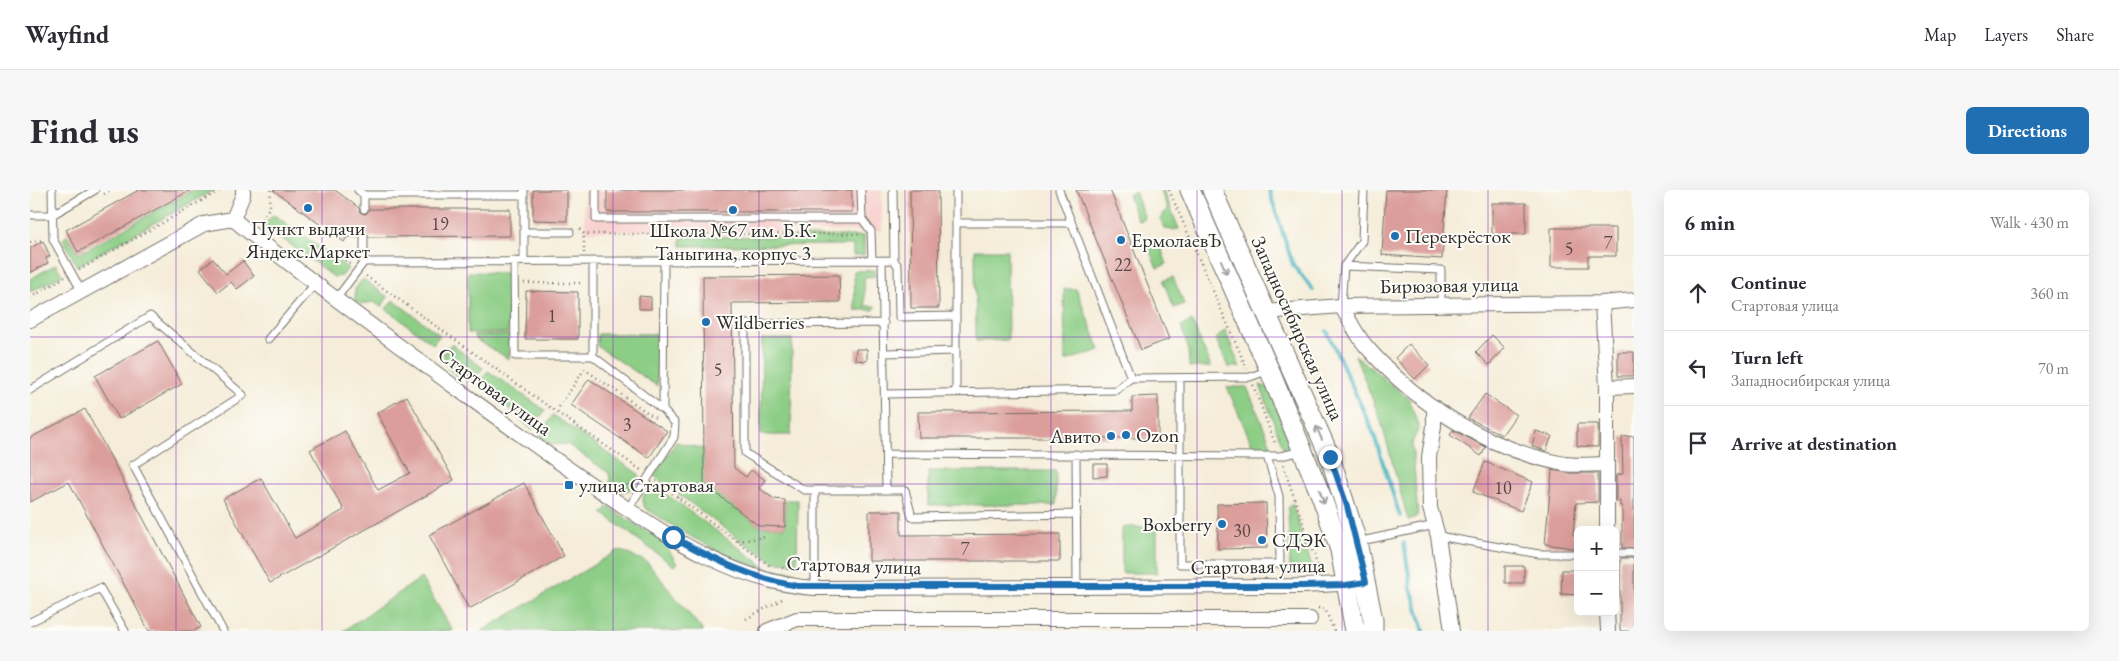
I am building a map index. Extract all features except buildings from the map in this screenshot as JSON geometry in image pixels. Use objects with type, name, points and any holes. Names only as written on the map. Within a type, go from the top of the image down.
[{"type":"main road","points":[[1190,190],[1304,451],[1340,550],[1356,631]]},
{"type":"main road","name":"Западносибирская улица","points":[[1212,190],[1330,457],[1357,542],[1374,631]]},
{"type":"street","points":[[30,320],[204,224],[233,218],[243,195],[243,190]]},
{"type":"street","name":"Стартовая улица","points":[[233,218],[315,284],[531,442],[628,509],[717,561],[758,578],[789,585],[815,582],[1077,588],[1346,585],[1366,582]]},
{"type":"street","name":"Бирюзовая улица","points":[[1265,312],[1341,306],[1602,303],[1634,300]]},
{"type":"street","points":[[1602,303],[1607,386],[1607,526]]},
{"type":"street","points":[[1341,306],[1364,344],[1404,386],[1469,430],[1518,453],[1567,464],[1607,464]]},
{"type":"street","points":[[1607,386],[1634,386]]},
{"type":"street","points":[[1434,407],[1434,426],[1428,457],[1430,508],[1436,530],[1452,631]]},
{"type":"street","points":[[1608,616],[1608,631]]},
{"type":"street","points":[[767,631],[797,619],[1310,619]]},
{"type":"lane","points":[[52,190],[53,239],[82,292]]},
{"type":"lane","points":[[30,215],[52,215],[95,190]]},
{"type":"lane","points":[[596,190],[596,219],[862,219]]},
{"type":"lane","points":[[862,190],[862,219],[871,234],[872,260]]},
{"type":"lane","points":[[893,190],[894,260],[898,266],[899,317],[956,316]]},
{"type":"lane","points":[[956,190],[956,392]]},
{"type":"lane","points":[[1059,190],[1131,378]]},
{"type":"lane","points":[[1341,306],[1344,266],[1362,241],[1364,190]]},
{"type":"lane","points":[[364,209],[361,192],[524,193],[524,261]]},
{"type":"lane","points":[[956,223],[1071,223]]},
{"type":"lane","points":[[524,232],[570,232]]},
{"type":"lane","points":[[336,299],[364,262],[364,237]]},
{"type":"lane","points":[[882,260],[886,489]]},
{"type":"lane","points":[[364,262],[894,260]]},
{"type":"lane","points":[[514,261],[515,356],[593,356],[663,410],[675,423],[674,437],[628,509]]},
{"type":"lane","points":[[593,261],[593,356]]},
{"type":"lane","points":[[663,410],[664,261]]},
{"type":"lane","points":[[1344,266],[1441,270],[1441,305]]},
{"type":"lane","points":[[268,339],[315,284]]},
{"type":"lane","points":[[30,390],[150,316],[243,395],[132,464],[223,631]]},
{"type":"lane","points":[[884,323],[745,324],[745,453],[804,490],[905,490],[912,517],[1077,514]]},
{"type":"lane","points":[[884,353],[956,351]]},
{"type":"lane","points":[[885,394],[1116,390],[1131,378],[1250,377],[1269,370]]},
{"type":"lane","points":[[1180,379],[1180,564],[1280,564],[1279,496],[1267,456]]},
{"type":"lane","points":[[886,454],[1280,456],[1304,451]]},
{"type":"lane","points":[[1076,454],[1077,588]]},
{"type":"lane","points":[[815,582],[816,490]]},
{"type":"lane","points":[[1357,542],[1436,530],[1539,554],[1574,554]]},
{"type":"lane","points":[[1619,553],[1634,553]]},
{"type":"lane","points":[[30,622],[100,588],[125,631]]},
{"type":"path","points":[[103,194],[111,190]]},
{"type":"path","points":[[260,223],[270,206],[270,190]]},
{"type":"path","points":[[30,298],[219,191]]},
{"type":"path","points":[[579,228],[584,234],[584,292]]},
{"type":"path","points":[[584,234],[871,234]]},
{"type":"path","points":[[345,260],[548,406],[649,475],[771,567]]},
{"type":"path","points":[[523,292],[523,283],[584,283]]},
{"type":"path","points":[[559,407],[584,369],[584,356]]},
{"type":"path","points":[[584,369],[663,424]]},
{"type":"path","points":[[677,497],[686,482]]},
{"type":"path","points":[[736,541],[765,537]]},
{"type":"path","points":[[780,568],[797,570],[803,576],[815,582]]},
{"type":"path","points":[[746,619],[783,598],[793,599],[797,619]]},
{"type":"shaded area","name":"Школа №67 им. Б.К. Таныгина, корпус 3","points":[[584,190],[882,190],[882,231],[585,231]]},
{"type":"green space","points":[[193,190],[214,190],[77,266],[63,239],[67,235],[79,254]]},
{"type":"green space","points":[[1160,190],[1163,190],[1179,229],[1171,230],[1164,228],[1161,220],[1162,214],[1168,209]]},
{"type":"green space","points":[[1135,192],[1145,219],[1138,221],[1128,195]]},
{"type":"green space","points":[[272,216],[276,216],[348,268],[342,276],[334,277],[264,225]]},
{"type":"green space","points":[[864,236],[864,255],[853,255],[853,245],[681,246],[681,237]]},
{"type":"green space","points":[[1158,241],[1167,264],[1157,268],[1148,245]]},
{"type":"green space","points":[[975,250],[1007,250],[1008,340],[976,341]]},
{"type":"green space","points":[[56,264],[62,275],[30,292],[30,279]]},
{"type":"green space","points":[[875,270],[875,276],[864,277],[865,306],[876,306],[874,310],[855,310],[854,271]]},
{"type":"green space","points":[[468,272],[509,273],[508,333],[468,333]]},
{"type":"green space","points":[[1173,277],[1184,304],[1174,308],[1163,281]]},
{"type":"green space","points":[[363,279],[388,297],[381,307],[374,302],[360,304],[355,300],[355,289]]},
{"type":"green space","points":[[1064,289],[1076,289],[1100,350],[1065,361]]},
{"type":"green space","points":[[393,300],[440,335],[433,344],[386,309]]},
{"type":"green space","points":[[1192,321],[1211,367],[1189,367],[1188,347],[1181,326]]},
{"type":"green space","points":[[1225,330],[1240,367],[1228,367],[1216,339]]},
{"type":"green space","points":[[598,334],[656,334],[657,386],[597,346]]},
{"type":"green space","points":[[474,335],[510,335],[509,359],[475,339]]},
{"type":"green space","points":[[762,339],[792,339],[791,435],[761,435]]},
{"type":"green space","points":[[451,344],[483,368],[472,382],[458,377],[448,369],[443,353]]},
{"type":"green space","points":[[1355,355],[1409,399],[1419,428],[1412,443],[1418,516],[1408,520],[1381,421]]},
{"type":"green space","points":[[488,371],[545,410],[532,430],[493,394],[493,389],[481,380]]},
{"type":"green space","points":[[1260,385],[1269,388],[1292,438],[1284,450]]},
{"type":"green space","points":[[1227,387],[1247,387],[1273,450],[1255,451]]},
{"type":"green space","points":[[553,415],[640,475],[629,490],[620,492],[611,487],[609,473],[567,444],[551,445],[539,437]]},
{"type":"green space","points":[[676,442],[704,449],[705,484],[759,526],[785,527],[785,500],[798,500],[797,563],[774,562],[739,539],[654,476]]},
{"type":"green space","points":[[928,471],[1056,471],[1056,505],[928,505]]},
{"type":"green space","points":[[651,483],[768,569],[795,572],[798,576],[755,566],[718,551],[645,508],[644,495]]},
{"type":"green space","points":[[1292,503],[1312,567],[1290,572],[1288,508]]},
{"type":"green space","points":[[608,507],[665,543],[677,564],[674,566],[602,513]]},
{"type":"green space","points":[[1122,527],[1157,527],[1157,573],[1122,573]]},
{"type":"green space","points":[[619,550],[647,562],[703,631],[482,631]]},
{"type":"green space","points":[[421,578],[453,631],[343,631]]},
{"type":"waterway","points":[[1269,190],[1293,265],[1313,290]]},
{"type":"waterway","points":[[1327,331],[1373,432],[1400,516]]},
{"type":"waterway","points":[[1404,543],[1411,588],[1424,631]]},
{"type":"place","name":"Пункт выдачи Яндекс.Маркет","points":[[308,208]]},
{"type":"place","name":"Школа №67 им. Б.К. Таныгина, корпус 3","points":[[733,210]]},
{"type":"place","name":"Перекрёсток","points":[[1395,236]]},
{"type":"place","name":"ЕрмолаевЪ","points":[[1121,240]]},
{"type":"place","name":"Wildberries","points":[[706,322]]},
{"type":"place","name":"Ozon","points":[[1126,435]]},
{"type":"place","name":"Авито","points":[[1111,436]]},
{"type":"place","name":"улица Стартовая","points":[[569,485]]},
{"type":"place","name":"Boxberry","points":[[1222,524]]},
{"type":"place","name":"СДЭК","points":[[1262,540]]},
{"type":"route","points":[[673,537],[717,561],[758,578],[789,585],[815,588],[1303,586],[1346,585],[1366,582],[1347,506],[1330,457]]}]
